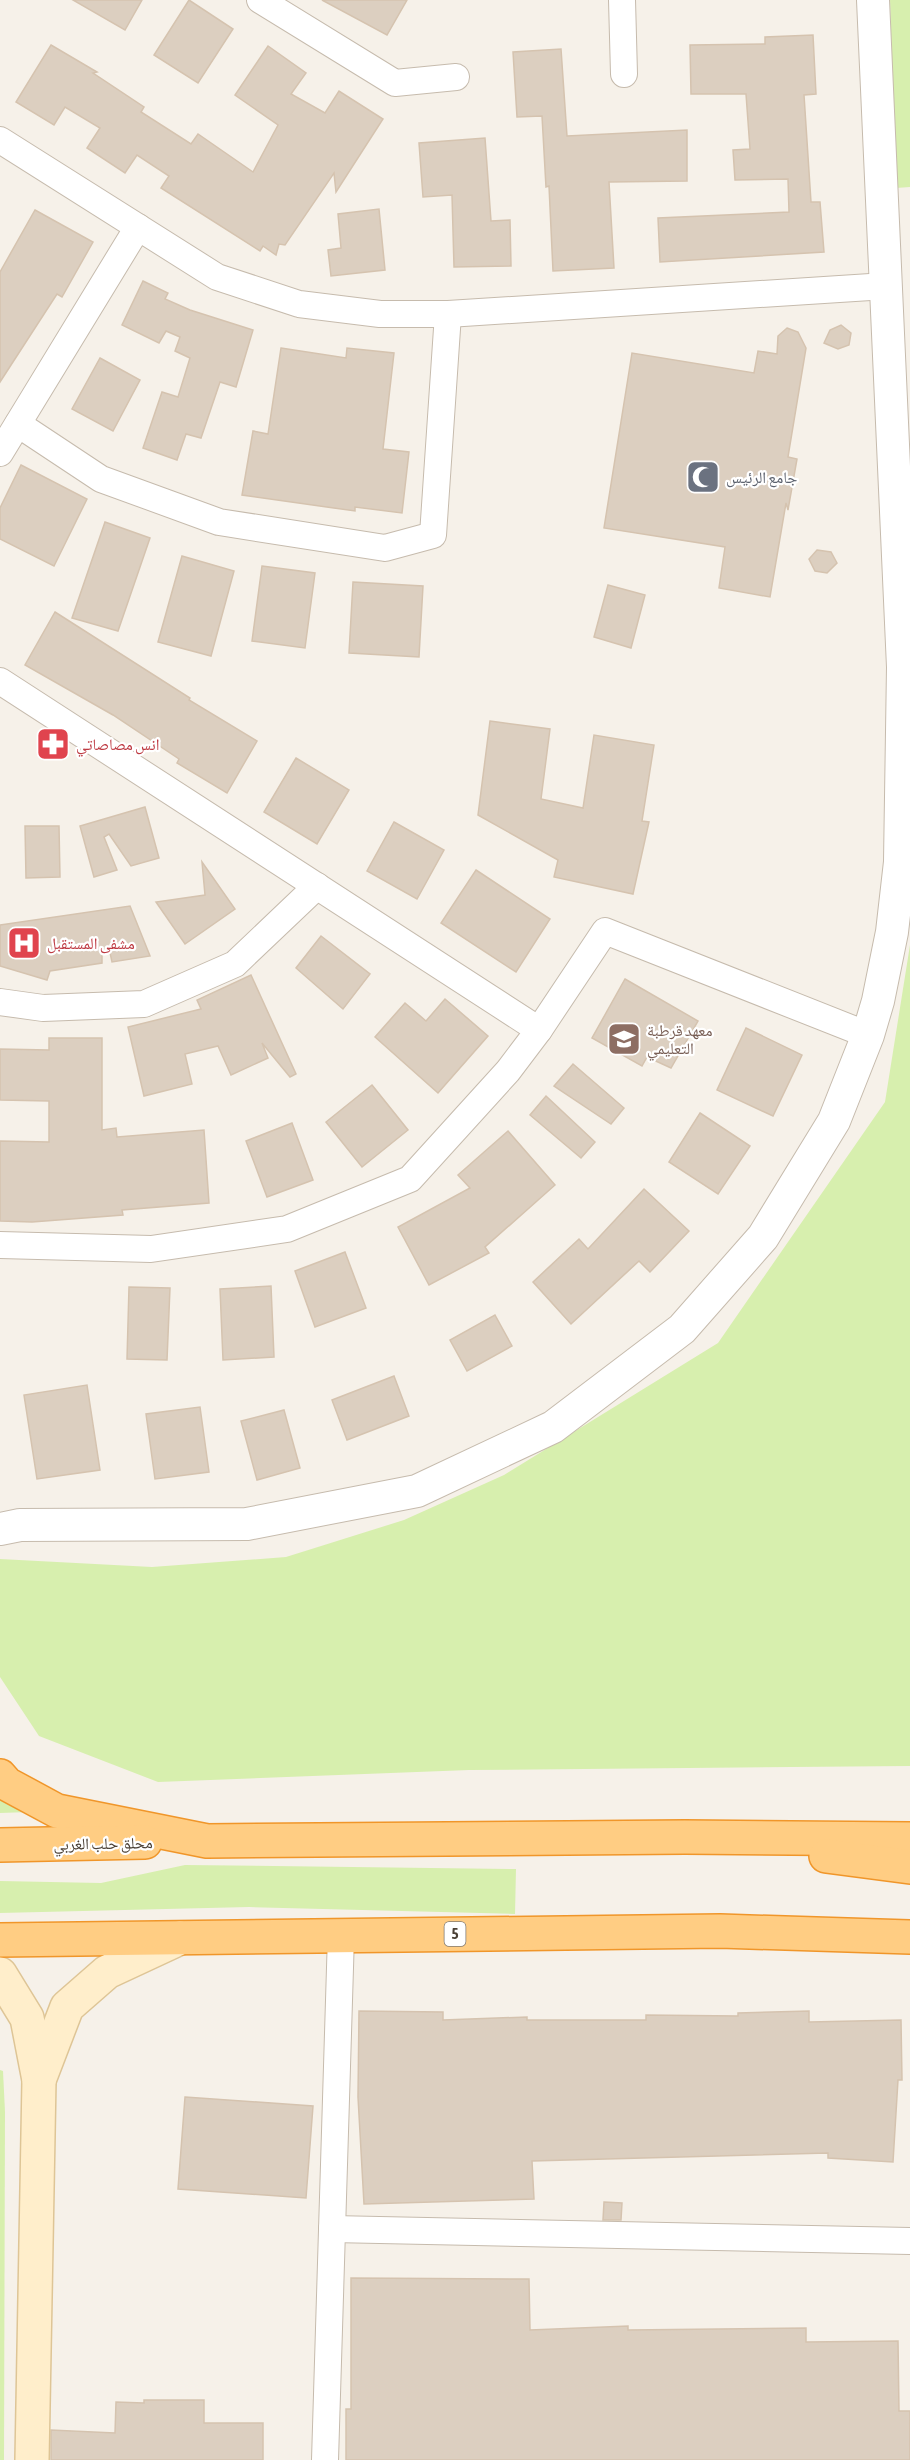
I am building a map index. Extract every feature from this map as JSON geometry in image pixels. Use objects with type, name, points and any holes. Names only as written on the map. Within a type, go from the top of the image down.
[{"type":"highway","points":[[0,1776],[7,1784],[57,1811],[207,1841],[910,1839]]},
{"type":"highway","points":[[685,1838],[910,1867]]},
{"type":"highway","name":"محلق حلب الغربي","points":[[0,1845],[207,1841]]},
{"type":"highway","name":"5","points":[[720,1931],[910,1915]]},
{"type":"highway","name":"5","points":[[0,1940],[720,1931],[910,1937]]},
{"type":"main road","points":[[39,2080],[67,2007],[107,1972],[180,1938]]},
{"type":"main road","points":[[0,1974],[27,2018],[39,2080],[32,2460]]},
{"type":"street","points":[[260,0],[395,83],[456,77]]},
{"type":"street","points":[[622,0],[624,74]]},
{"type":"street","points":[[7,1522],[247,1524],[417,1491],[553,1427],[682,1329],[763,1237],[834,1121],[868,1035],[888,955],[900,862],[903,667],[873,0]]},
{"type":"street","points":[[0,140],[217,277],[298,304],[380,314],[448,314],[886,285]]},
{"type":"street","points":[[0,453],[138,227]]},
{"type":"street","points":[[18,424],[101,478],[219,522],[385,548],[433,535],[448,314]]},
{"type":"street","points":[[0,681],[539,1030]]},
{"type":"street","points":[[0,1002],[44,1008],[144,1004],[235,964],[317,886]]},
{"type":"street","points":[[0,1245],[151,1249],[287,1229],[410,1179],[508,1071],[539,1030],[605,931],[868,1035]]},
{"type":"street","points":[[325,2460],[340,1935]]},
{"type":"street","points":[[332,2229],[910,2241]]},
{"type":"green space","points":[[890,0],[910,0],[910,187],[896,188]]},
{"type":"green space","points":[[910,945],[910,1766],[469,1770],[158,1782],[39,1736],[0,1677],[0,1559],[152,1567],[286,1557],[404,1520],[504,1475],[718,1343],[885,1102]]},
{"type":"green space","points":[[0,1787],[29,1812],[0,1813]]},
{"type":"green space","points":[[185,1865],[516,1869],[515,1914],[249,1907],[0,1913],[0,1881],[101,1883]]},
{"type":"green space","points":[[0,2070],[3,2071],[5,2112],[4,2460],[0,2460]]},
{"type":"building","points":[[73,0],[142,0],[125,30]]},
{"type":"building","points":[[189,0],[233,29],[198,83],[154,55]]},
{"type":"building","points":[[322,0],[407,0],[387,35]]},
{"type":"building","points":[[813,35],[816,94],[804,95],[811,202],[820,202],[824,252],[660,262],[658,218],[789,212],[788,179],[735,180],[733,150],[750,149],[746,94],[691,94],[690,45],[765,44],[765,37]]},
{"type":"building","points":[[51,45],[97,72],[93,73],[144,107],[141,112],[191,144],[198,134],[253,172],[278,125],[235,95],[268,46],[306,73],[291,94],[325,113],[339,91],[383,119],[336,192],[334,173],[285,245],[279,244],[276,255],[263,246],[260,251],[161,188],[169,176],[137,155],[125,173],[87,148],[100,128],[65,107],[54,125],[16,102]]},
{"type":"building","points":[[561,49],[567,136],[687,130],[687,181],[609,182],[614,268],[553,271],[549,186],[546,187],[542,116],[517,117],[513,52]]},
{"type":"building","points":[[485,138],[491,221],[510,220],[511,266],[454,267],[452,195],[423,197],[419,143]]},
{"type":"building","points":[[379,209],[385,270],[331,276],[328,250],[341,248],[338,214]]},
{"type":"building","points":[[35,210],[93,242],[62,297],[57,294],[0,382],[0,272]]},
{"type":"building","points":[[143,281],[168,293],[165,299],[190,310],[253,330],[236,387],[220,382],[201,438],[186,434],[177,460],[143,448],[162,392],[178,397],[190,358],[175,351],[180,337],[166,331],[159,343],[122,325]]},
{"type":"building","points":[[841,325],[851,333],[849,345],[838,349],[824,343],[830,330]]},
{"type":"building","name":"جامع الرئيس","points":[[787,328],[798,332],[806,348],[788,457],[797,459],[788,510],[786,503],[770,597],[719,588],[725,547],[604,528],[632,353],[754,373],[758,351],[777,354],[778,336]]},
{"type":"building","points":[[281,348],[346,358],[347,348],[394,353],[383,449],[409,452],[402,513],[355,507],[355,511],[242,495],[253,431],[268,434]]},
{"type":"building","points":[[100,358],[140,380],[113,431],[72,409]]},
{"type":"building","points":[[21,465],[87,499],[54,566],[0,539],[0,508]]},
{"type":"building","points":[[105,522],[150,538],[118,631],[72,618]]},
{"type":"building","points":[[817,550],[831,552],[837,563],[827,573],[815,571],[809,559]]},
{"type":"building","points":[[182,556],[234,571],[211,656],[158,642]]},
{"type":"building","points":[[262,566],[315,573],[305,648],[252,641]]},
{"type":"building","points":[[353,582],[423,586],[419,657],[349,653]]},
{"type":"building","points":[[608,585],[645,595],[631,648],[594,637]]},
{"type":"building","points":[[55,612],[190,698],[189,700],[257,741],[227,793],[177,763],[179,759],[113,715],[25,665]]},
{"type":"building","points":[[490,721],[550,729],[541,799],[583,808],[594,735],[654,745],[642,821],[649,822],[633,894],[554,877],[558,860],[478,815]]},
{"type":"building","points":[[296,758],[349,790],[317,844],[264,812]]},
{"type":"building","points":[[145,807],[159,858],[131,866],[109,834],[104,837],[117,870],[94,877],[80,826]]},
{"type":"building","points":[[394,822],[444,850],[417,899],[367,871]]},
{"type":"building","points":[[25,826],[59,826],[60,877],[26,878]]},
{"type":"building","points":[[202,862],[235,909],[185,944],[156,902],[205,895]]},
{"type":"building","points":[[476,870],[550,919],[516,972],[441,923]]},
{"type":"building","points":[[130,906],[150,956],[112,962],[109,948],[102,949],[102,963],[50,971],[47,980],[0,966],[0,925]]},
{"type":"building","points":[[321,936],[370,974],[343,1009],[296,968]]},
{"type":"building","points":[[251,975],[296,1074],[290,1077],[262,1043],[268,1058],[231,1075],[218,1046],[185,1054],[192,1084],[144,1096],[128,1027],[201,1009],[197,1000]]},
{"type":"building","points":[[625,979],[698,1021],[671,1068],[647,1057],[642,1066],[592,1038]]},
{"type":"building","points":[[445,999],[488,1036],[438,1093],[375,1037],[405,1003],[426,1021]]},
{"type":"building","points":[[746,1028],[802,1055],[773,1116],[717,1090]]},
{"type":"building","points":[[49,1038],[102,1038],[102,1130],[116,1128],[117,1137],[204,1130],[209,1203],[122,1210],[123,1215],[32,1222],[0,1221],[0,1141],[49,1142],[49,1101],[0,1100],[0,1049],[49,1050]]},
{"type":"building","points":[[573,1064],[624,1108],[611,1124],[554,1086]]},
{"type":"building","points":[[372,1085],[408,1130],[362,1167],[326,1122]]},
{"type":"building","points":[[546,1096],[595,1142],[581,1158],[530,1115]]},
{"type":"building","points":[[700,1113],[750,1146],[718,1194],[669,1162]]},
{"type":"building","points":[[292,1123],[313,1180],[267,1197],[246,1141]]},
{"type":"building","points":[[508,1131],[555,1185],[485,1247],[489,1253],[429,1285],[398,1227],[470,1188],[458,1175]]},
{"type":"building","points":[[644,1189],[689,1231],[650,1272],[639,1261],[571,1324],[533,1282],[579,1239],[588,1249]]},
{"type":"building","points":[[345,1252],[366,1308],[315,1327],[295,1271]]},
{"type":"building","points":[[271,1286],[274,1357],[223,1360],[220,1289]]},
{"type":"building","points":[[129,1287],[170,1288],[167,1360],[127,1359]]},
{"type":"building","points":[[495,1315],[512,1346],[467,1371],[450,1340]]},
{"type":"building","points":[[394,1376],[409,1416],[347,1440],[332,1400]]},
{"type":"building","points":[[87,1385],[100,1470],[37,1479],[24,1395]]},
{"type":"building","points":[[200,1407],[209,1472],[155,1479],[146,1414]]},
{"type":"building","points":[[284,1410],[300,1468],[257,1480],[241,1421]]},
{"type":"building","points":[[359,2011],[443,2012],[443,2020],[527,2017],[527,2020],[646,2020],[646,2015],[738,2016],[738,2013],[809,2011],[809,2022],[901,2020],[902,2080],[898,2080],[893,2162],[828,2158],[828,2153],[532,2161],[534,2199],[364,2204],[358,2097]]},
{"type":"building","points":[[185,2097],[313,2106],[306,2198],[178,2189]]},
{"type":"building","points":[[604,2202],[622,2203],[621,2220],[603,2220]]},
{"type":"building","points":[[351,2278],[529,2279],[530,2330],[628,2326],[628,2330],[806,2328],[806,2342],[898,2341],[899,2411],[910,2411],[910,2460],[346,2460],[346,2409],[351,2409]]},
{"type":"building","points":[[144,2400],[204,2400],[204,2423],[263,2423],[263,2460],[51,2460],[51,2430],[115,2433],[116,2402],[144,2403]]},
{"type":"place","name":"جامع الرئيس","points":[[703,477]]},
{"type":"place","name":"انس مصاصاتي","points":[[53,744]]},
{"type":"place","name":"مشفى المستقبل","points":[[24,943]]},
{"type":"place","name":"معهد قرطبة التعليمي","points":[[624,1039]]}]
